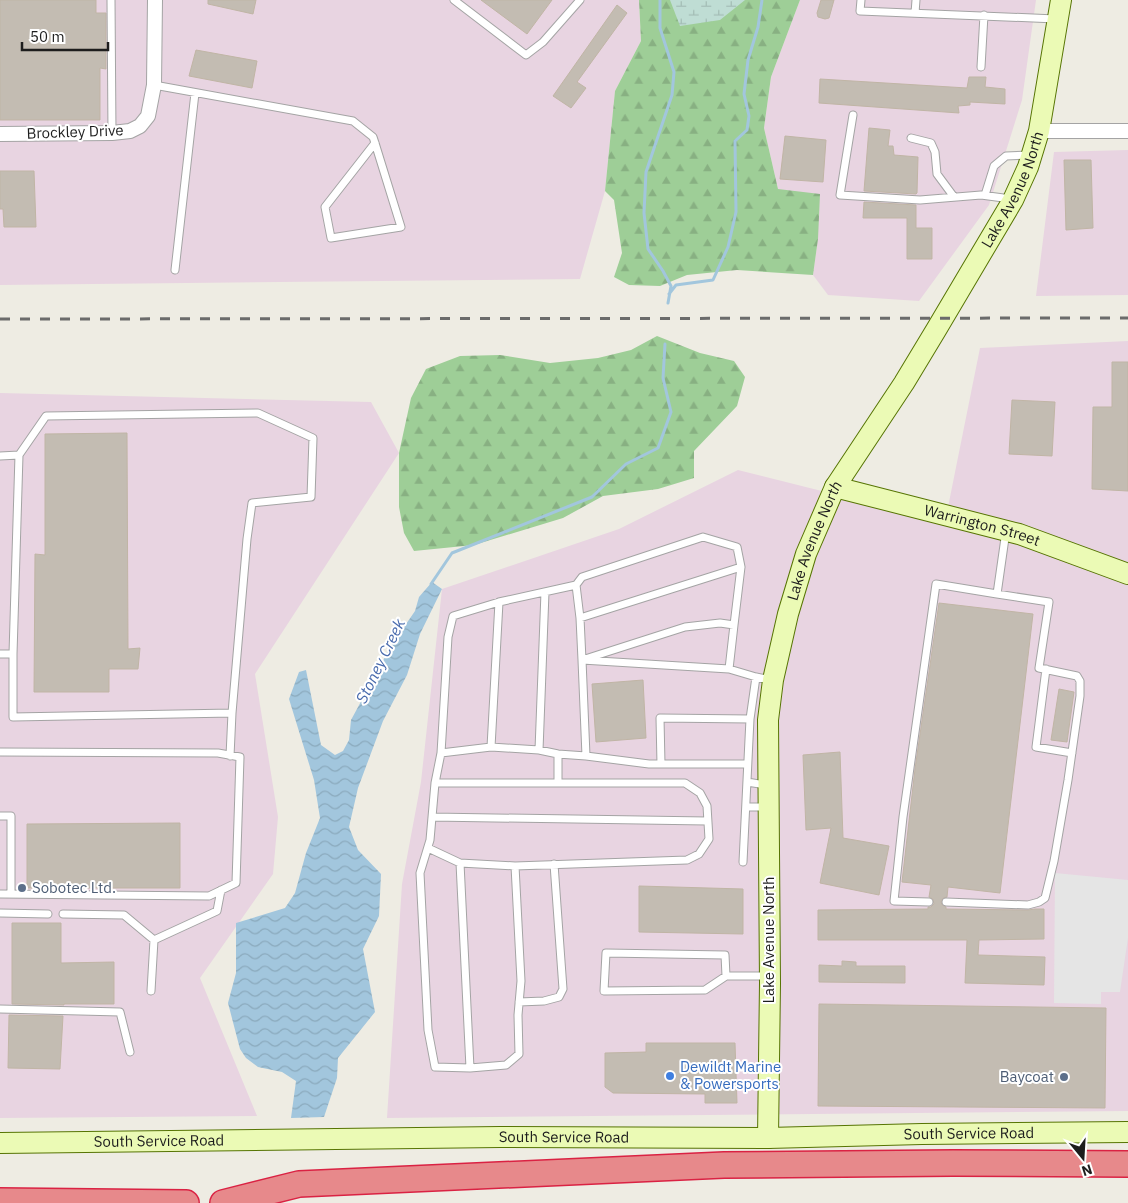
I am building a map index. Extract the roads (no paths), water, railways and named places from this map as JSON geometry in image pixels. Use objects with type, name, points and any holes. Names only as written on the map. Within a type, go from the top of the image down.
[{"type":"highway","points":[[222,1203],[300,1184],[724,1165],[1128,1164]]},
{"type":"highway","points":[[0,1201],[186,1203]]},
{"type":"street","name":"Brockley Drive","points":[[0,134],[112,133],[130,131],[140,126],[148,116],[154,85],[155,0]]},
{"type":"street","name":"Lake Avenue North","points":[[768,1138],[770,976],[768,720],[764,678],[788,614],[806,554],[835,486],[904,383],[1013,200],[1028,167],[1038,131],[1060,9]]},
{"type":"street","points":[[1038,131],[1128,131]]},
{"type":"street","name":"Warrington Street","points":[[835,486],[1019,534],[1128,574]]},
{"type":"street","name":"South Service Road","points":[[0,1143],[490,1137],[768,1138],[1128,1132]]},
{"type":"lane","points":[[111,0],[112,133]]},
{"type":"lane","points":[[454,0],[526,55],[543,42],[580,0]]},
{"type":"lane","points":[[861,0],[860,11],[984,15],[1060,9]]},
{"type":"lane","points":[[915,13],[916,0]]},
{"type":"lane","points":[[981,68],[984,15]]},
{"type":"lane","points":[[154,85],[353,120],[373,137],[375,143],[401,227],[331,238],[325,207],[375,143]]},
{"type":"lane","points":[[175,270],[196,93]]},
{"type":"lane","points":[[853,115],[840,196],[920,200],[985,195],[1013,200]]},
{"type":"lane","points":[[911,138],[931,143],[935,152],[937,174],[954,197]]},
{"type":"lane","points":[[985,195],[994,166],[1006,156],[1032,155]]},
{"type":"lane","points":[[230,756],[232,713],[252,503],[311,497],[313,438],[258,413],[46,416],[19,455],[13,717],[232,713]]},
{"type":"lane","points":[[0,456],[19,455]]},
{"type":"lane","points":[[997,594],[1006,531]]},
{"type":"lane","points":[[515,866],[521,980],[518,1015],[519,1054],[506,1065],[470,1068],[435,1067],[428,1030],[420,873],[430,840],[435,783],[441,753],[448,637],[453,616],[499,602],[576,585],[582,577],[703,537],[737,547],[741,567],[729,669]]},
{"type":"lane","points":[[580,618],[741,567]]},
{"type":"lane","points":[[928,902],[894,901],[903,817],[936,584],[1049,602],[1039,668],[1077,676],[1080,681],[1080,696],[1072,753],[1054,861],[1045,898],[1028,905],[946,902]]},
{"type":"lane","points":[[576,585],[580,618],[586,756]]},
{"type":"lane","points":[[539,750],[545,592]]},
{"type":"lane","points":[[491,747],[499,602]]},
{"type":"lane","points":[[582,660],[685,628],[720,623],[734,625]]},
{"type":"lane","points":[[0,654],[13,654]]},
{"type":"lane","points":[[582,660],[729,669],[764,678],[750,719],[743,862]]},
{"type":"lane","points":[[1046,669],[1036,747],[1072,753]]},
{"type":"lane","points":[[661,764],[660,718],[750,719]]},
{"type":"lane","points":[[441,753],[491,747],[539,750],[558,754],[649,764],[747,764]]},
{"type":"lane","points":[[0,752],[218,753],[240,758],[236,883],[208,896],[0,894]]},
{"type":"lane","points":[[558,754],[558,783]]},
{"type":"lane","points":[[747,782],[768,785]]},
{"type":"lane","points":[[428,848],[460,863],[515,866],[687,860],[699,854],[709,839],[706,806],[700,793],[685,784],[435,783]]},
{"type":"lane","points":[[746,807],[768,807]]},
{"type":"lane","points":[[0,816],[11,816],[11,894]]},
{"type":"lane","points":[[432,817],[708,822]]},
{"type":"lane","points":[[460,863],[470,1068]]},
{"type":"lane","points":[[519,1002],[544,1001],[559,997],[562,989],[554,864]]},
{"type":"lane","points":[[154,940],[216,911],[221,890]]},
{"type":"lane","points":[[0,913],[48,914]]},
{"type":"lane","points":[[62,914],[124,915],[154,940]]},
{"type":"lane","points":[[151,991],[154,940]]},
{"type":"lane","points":[[726,976],[725,955],[606,954],[604,991],[706,990],[726,976],[770,976]]},
{"type":"lane","points":[[0,1009],[120,1012],[130,1052]]},
{"type":"water","points":[[432,582],[442,589],[420,634],[407,675],[383,721],[358,788],[349,827],[358,850],[381,874],[379,916],[363,949],[375,1012],[338,1058],[337,1078],[324,1117],[291,1118],[296,1081],[282,1072],[258,1067],[246,1058],[240,1049],[228,1003],[236,973],[236,923],[285,908],[295,893],[306,853],[320,818],[314,780],[289,699],[299,672],[306,670],[321,745],[335,755],[343,751],[349,740],[351,720],[391,646],[415,611],[419,597]]},
{"type":"waterway","name":"Stoney Creek","points":[[660,0],[660,28],[674,72],[672,95],[646,172],[644,213],[648,249],[671,286],[668,303]]},
{"type":"waterway","points":[[669,294],[676,285],[713,280],[728,247],[736,212],[735,141],[747,130],[749,116],[744,94],[748,60],[758,27],[762,0]]},
{"type":"waterway","name":"Stoney Creek","points":[[431,584],[452,553],[592,497],[626,464],[658,448],[671,412],[663,378],[665,344]]},
{"type":"railway","points":[[0,319],[1128,318]]},
{"type":"place","name":"Sobotec Ltd.","points":[[22,888]]},
{"type":"place","name":"Dewildt Marine & Powersports","points":[[670,1076]]},
{"type":"place","name":"Baycoat","points":[[1064,1077]]}]
